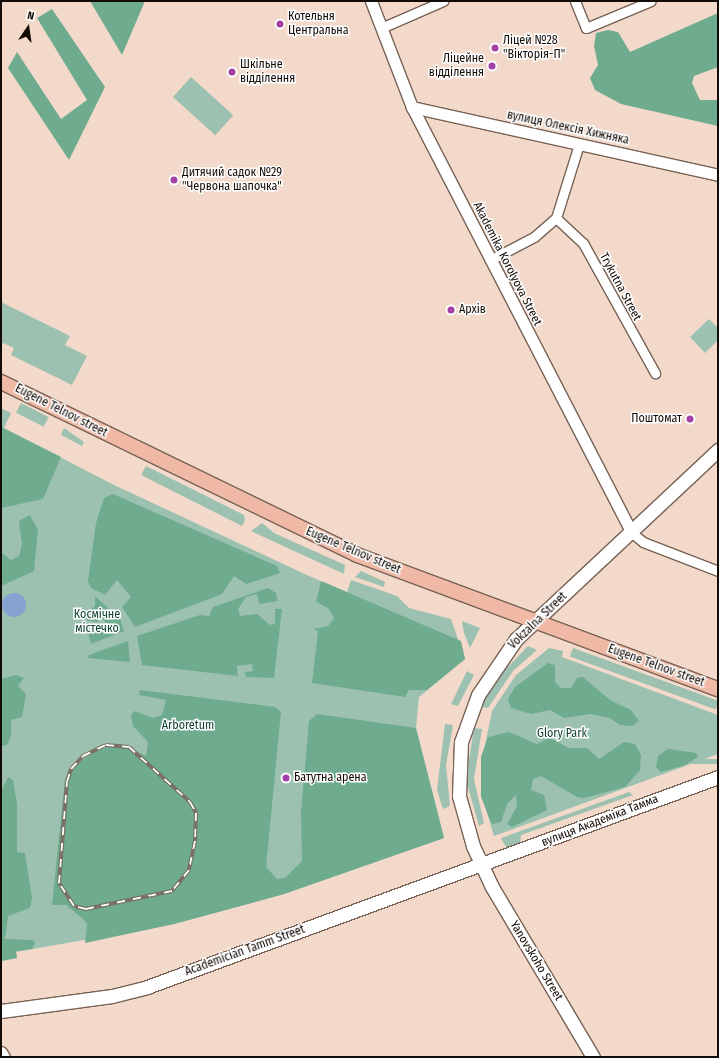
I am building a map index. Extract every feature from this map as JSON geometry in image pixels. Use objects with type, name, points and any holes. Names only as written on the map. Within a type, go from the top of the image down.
[{"type":"main road","name":"Eugene Telnov street","points":[[1,382],[340,547],[718,689]]},
{"type":"main road","name":"Vokzalna Street","points":[[482,863],[461,811],[461,742],[468,715],[491,673],[516,639],[632,533],[718,450]]},
{"type":"main road","name":"вулиця Академіка Тамма","points":[[482,863],[718,777]]},
{"type":"main road","name":"Academician Tamm Street","points":[[1,1012],[112,996],[146,987],[482,863]]},
{"type":"main road","name":"Yanovskoho Street","points":[[482,863],[492,887],[593,1057]]},
{"type":"street","name":"Akademika Korolyova Street","points":[[371,1],[412,108],[632,533]]},
{"type":"street","points":[[381,28],[444,1]]},
{"type":"street","points":[[575,1],[586,28],[651,1]]},
{"type":"street","name":"вулиця Олексія Хижняка","points":[[412,108],[718,175]]},
{"type":"street","points":[[490,260],[534,237],[556,218],[579,144]]},
{"type":"street","name":"Trykutna Street","points":[[556,218],[584,243],[655,373]]},
{"type":"street","points":[[632,533],[643,542],[718,571]]},
{"type":"street","points":[[1,1052],[4,1057]]},
{"type":"green space","points":[[90,1],[145,1],[122,55]]},
{"type":"green space","points":[[52,9],[105,87],[69,160],[8,68],[17,52],[61,119],[87,100],[37,18]]},
{"type":"green space","points":[[718,13],[718,67],[694,76],[692,83],[700,100],[718,100],[718,126],[621,104],[595,90],[590,78],[598,65],[594,46],[596,33],[608,30],[618,32],[630,52]]},
{"type":"green space","points":[[191,77],[233,115],[215,135],[173,97]]},
{"type":"green space","points":[[1,302],[70,336],[65,345],[87,356],[72,385],[11,355],[14,348],[3,343],[1,346]]},
{"type":"green space","points":[[709,319],[718,328],[718,340],[705,353],[690,337]]},
{"type":"green space","points":[[21,403],[49,417],[44,427],[16,413]]},
{"type":"green space","name":"Arboretum","points":[[1,408],[11,413],[4,428],[112,484],[309,576],[347,592],[351,580],[397,596],[409,608],[451,619],[465,659],[419,697],[416,728],[444,838],[284,894],[174,924],[16,952],[17,958],[1,961]]},
{"type":"green space","points":[[1,427],[61,457],[43,499],[1,508]]},
{"type":"green space","points":[[64,428],[84,442],[82,446],[61,435]]},
{"type":"green space","points":[[146,466],[244,515],[245,520],[242,526],[141,475]]},
{"type":"green space","points":[[113,494],[277,566],[280,573],[246,584],[234,576],[222,594],[135,627],[122,607],[131,597],[117,580],[105,595],[91,588],[88,581],[96,523],[104,498]]},
{"type":"green space","points":[[30,515],[38,530],[34,571],[1,586],[1,552],[11,560],[19,556],[22,544],[19,521]]},
{"type":"green space","points":[[262,523],[274,533],[345,565],[344,574],[251,531]]},
{"type":"green space","points":[[361,571],[385,582],[384,587],[355,577]]},
{"type":"green space","points":[[321,581],[461,641],[465,659],[427,690],[409,690],[405,697],[312,683],[318,631],[313,629],[328,626],[334,618],[328,608],[316,602]]},
{"type":"green space","points":[[268,588],[276,593],[278,601],[259,604],[257,594],[246,597],[238,609],[240,616],[257,614],[270,625],[275,623],[275,609],[282,609],[274,678],[246,677],[245,672],[253,671],[252,664],[237,666],[238,676],[142,665],[137,636],[200,615],[209,616],[213,607]]},
{"type":"green space","points":[[95,596],[120,619],[124,631],[91,644],[88,632],[99,633],[110,626],[98,615],[98,622],[86,620],[86,614],[95,606]]},
{"type":"green space","points":[[462,621],[480,628],[470,648],[464,633]]},
{"type":"green space","points":[[128,641],[130,662],[88,658],[89,655]]},
{"type":"green space","points":[[528,646],[537,650],[513,671],[488,708],[481,707],[496,679]]},
{"type":"green space","name":"Glory Park","points":[[549,648],[563,651],[562,657],[718,715],[718,754],[494,836],[482,797],[481,765],[492,711],[516,675]]},
{"type":"green space","points":[[573,648],[718,701],[716,709],[570,656]]},
{"type":"green space","points":[[548,663],[555,665],[555,682],[561,688],[571,688],[577,678],[583,677],[610,700],[631,710],[639,721],[632,726],[620,725],[610,718],[590,714],[564,718],[550,710],[531,714],[511,708],[508,699],[515,687]]},
{"type":"green space","points":[[467,671],[474,675],[458,706],[451,704]]},
{"type":"green space","points":[[16,675],[24,678],[18,686],[26,694],[22,717],[11,720],[11,736],[7,745],[1,746],[1,679]]},
{"type":"green space","points":[[140,690],[275,707],[281,712],[266,867],[277,879],[285,878],[302,861],[301,812],[309,721],[317,714],[416,728],[444,838],[284,894],[174,924],[85,943],[87,924],[83,919],[66,905],[52,905],[65,779],[70,770],[96,750],[119,744],[146,756],[148,742],[133,726],[131,715],[135,711],[153,718],[162,715],[166,700],[139,695]]},
{"type":"green space","points":[[445,724],[453,725],[446,765],[450,806],[443,809],[437,790]]},
{"type":"green space","points":[[474,728],[482,729],[474,779],[484,823],[479,826],[466,780]]},
{"type":"green space","points":[[509,732],[537,744],[550,738],[569,748],[587,748],[599,759],[624,742],[635,744],[641,755],[640,770],[625,787],[584,798],[577,797],[541,776],[533,779],[531,790],[544,795],[547,810],[512,827],[507,824],[517,806],[516,795],[507,804],[501,822],[492,824],[481,797],[481,757],[488,737]]},
{"type":"green space","points":[[668,749],[696,753],[698,757],[685,765],[661,772],[656,767],[658,756]]},
{"type":"green space","points":[[630,759],[718,759],[718,764],[630,764]]},
{"type":"green space","points":[[8,777],[13,780],[17,804],[17,852],[25,853],[32,898],[30,908],[8,916],[5,939],[33,940],[35,943],[32,949],[16,951],[17,958],[1,961],[1,792]]},
{"type":"green space","points":[[629,792],[633,795],[521,835],[520,844],[507,849],[501,838]]},
{"type":"water","points":[[14,593],[19,594],[25,600],[25,610],[19,616],[14,617],[9,616],[3,610],[2,605],[3,600],[9,594]]},
{"type":"railway","points":[[106,745],[129,747],[190,802],[196,813],[195,841],[189,870],[172,891],[86,909],[74,906],[59,883],[67,782],[71,769],[83,756],[106,745]]},
{"type":"place","name":"Котельня Центральна","points":[[280,24]]},
{"type":"place","name":"Ліцей №28 \"Вікторія-П\"","points":[[495,48]]},
{"type":"place","name":"Ліцейне відділення","points":[[492,66]]},
{"type":"place","name":"Шкільне відділення","points":[[232,72]]},
{"type":"place","name":"Дитячий садок №29 \"Червона шапочка\"","points":[[174,180]]},
{"type":"place","name":"Архів","points":[[451,310]]},
{"type":"place","name":"Поштомат","points":[[690,419]]},
{"type":"place","name":"Батутна арена","points":[[286,778]]},
{"type":"park label","name":"Космічне містечко","points":[[97,622]]}]
